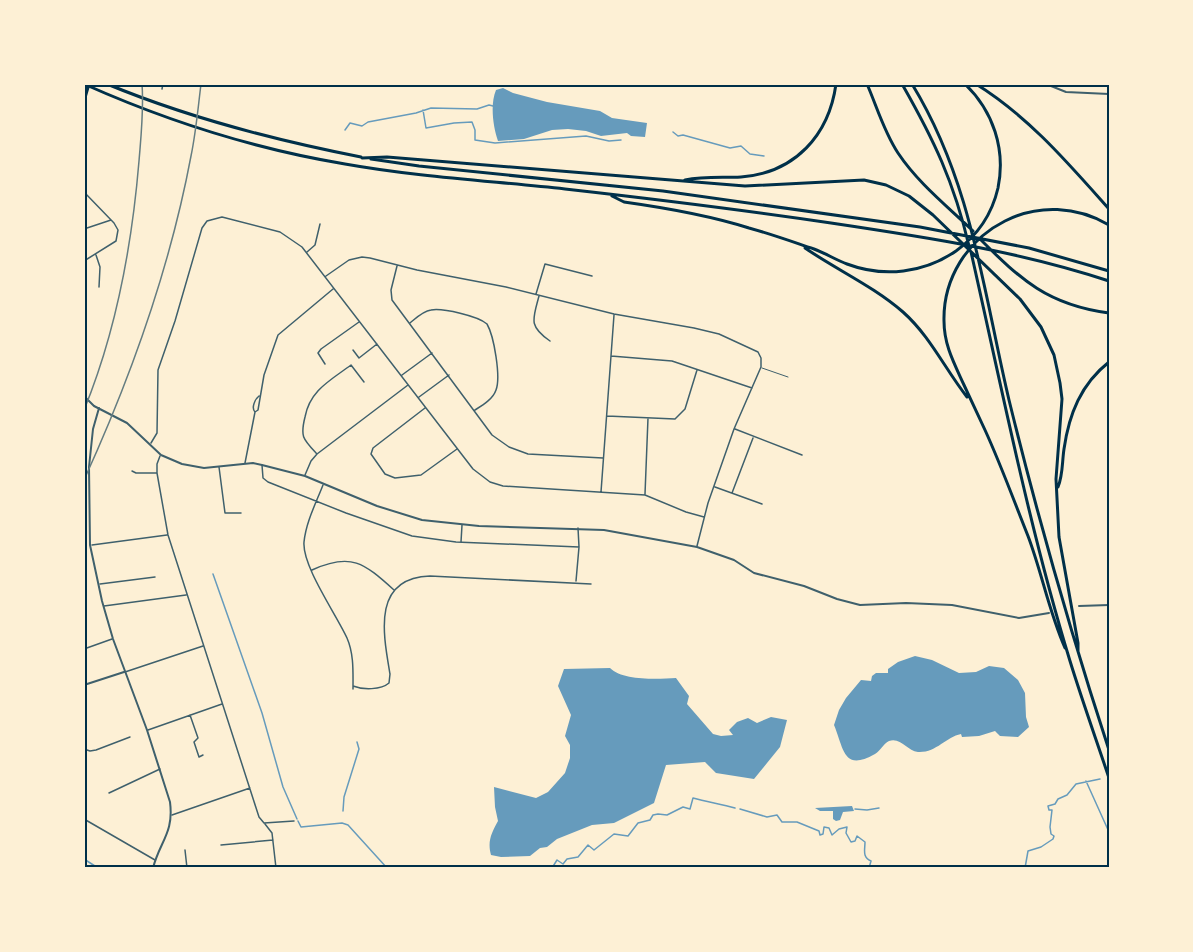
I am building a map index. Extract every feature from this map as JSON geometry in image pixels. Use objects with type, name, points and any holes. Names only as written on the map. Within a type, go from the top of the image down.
[{"type":"main road","points":[[84,84],[141,108],[199,128],[307,157],[412,173],[783,216],[957,243],[1037,260],[1109,281]]},
{"type":"main road","points":[[84,100],[89,84]]},
{"type":"main road","points":[[107,84],[160,105],[224,126],[362,158],[663,191],[891,222],[992,239],[1047,252],[1109,271]]},
{"type":"main road","points":[[681,181],[697,178],[743,177],[774,169],[789,162],[807,148],[823,128],[830,112],[837,84]]},
{"type":"main road","points":[[867,84],[887,134],[899,155],[932,192],[1014,271],[1042,292],[1059,301],[1077,308],[1109,313]]},
{"type":"main road","points":[[902,84],[933,141],[958,201],[1010,431],[1070,660]]},
{"type":"main road","points":[[912,84],[944,144],[972,228],[1030,485],[1109,750]]},
{"type":"main road","points":[[608,194],[624,202],[715,218],[802,246],[849,265],[897,272],[926,267],[945,258],[978,231],[989,214],[999,181],[998,138],[986,109],[965,84]]},
{"type":"main road","points":[[976,84],[1040,133],[1109,208]]},
{"type":"main road","points":[[362,158],[387,157],[745,186],[864,180],[909,196],[933,215],[990,269],[1034,315],[1054,355],[1062,399],[1056,479],[1060,546],[1078,651]]},
{"type":"main road","points":[[1109,225],[1087,214],[1069,210],[1046,210],[1017,216],[1003,222],[980,238],[963,256],[953,275],[945,305],[945,336],[952,361],[999,463],[1028,536],[1109,778]]},
{"type":"main road","points":[[802,246],[862,282],[904,313],[925,337],[969,399]]},
{"type":"main road","points":[[1057,487],[1061,479],[1065,440],[1075,407],[1089,382],[1109,362]]},
{"type":"street","points":[[162,89],[163,84]]},
{"type":"street","points":[[1046,84],[1066,92],[1109,94]]},
{"type":"street","points":[[84,192],[117,227],[116,241],[84,261]]},
{"type":"street","points":[[151,444],[157,433],[158,370],[202,228],[207,221],[222,218],[272,229],[287,236],[307,252],[479,474],[497,484],[645,495],[704,517]]},
{"type":"street","points":[[84,229],[111,220]]},
{"type":"street","points":[[307,252],[315,244],[320,224]]},
{"type":"street","points":[[95,255],[100,267],[99,287]]},
{"type":"street","points":[[326,276],[346,262],[357,258],[370,258],[614,314],[694,327],[719,334],[758,352],[761,367],[734,429],[704,517],[697,547]]},
{"type":"street","points":[[550,341],[538,333],[533,320],[545,264],[592,276]]},
{"type":"street","points":[[397,265],[391,295],[492,435],[516,451],[528,454],[603,458]]},
{"type":"street","points":[[245,464],[255,412],[253,409],[260,395],[272,347],[278,335],[334,288]]},
{"type":"street","points":[[409,323],[425,312],[433,310],[473,317],[487,324],[493,338],[497,385],[492,396],[475,411]]},
{"type":"street","points":[[601,492],[614,314]]},
{"type":"street","points":[[325,364],[318,353],[321,349],[360,321]]},
{"type":"street","points":[[353,350],[359,358],[378,344]]},
{"type":"street","points":[[401,376],[432,352]]},
{"type":"street","points":[[611,356],[672,361],[753,388]]},
{"type":"street","points":[[317,454],[305,441],[301,431],[306,408],[312,396],[351,365],[364,382]]},
{"type":"street","points":[[606,416],[675,419],[685,409],[698,369]]},
{"type":"street","points":[[418,397],[449,374]]},
{"type":"street","points":[[305,476],[311,461],[317,454],[408,385]]},
{"type":"street","points":[[84,396],[90,403],[127,423],[161,455],[189,466],[262,465],[305,476],[396,513],[429,521],[462,525],[604,530],[697,547],[734,560],[754,573],[804,586],[851,604],[870,606],[906,603],[952,605],[1019,618],[1049,614]]},
{"type":"street","points":[[99,408],[93,429],[89,467],[90,545],[98,585],[124,672],[147,730],[172,815],[169,831],[153,868]]},
{"type":"street","points":[[426,408],[372,448],[371,454],[385,474],[395,478],[421,475],[458,449]]},
{"type":"street","points":[[645,495],[648,418]]},
{"type":"street","points":[[734,429],[802,455]]},
{"type":"street","points":[[732,493],[754,436]]},
{"type":"street","points":[[161,455],[157,464],[157,473],[168,534],[259,818],[270,829],[276,868]]},
{"type":"street","points":[[262,465],[263,478],[268,482],[412,536],[434,541],[579,547]]},
{"type":"street","points":[[219,467],[225,513],[241,513]]},
{"type":"street","points":[[132,471],[157,473]]},
{"type":"street","points":[[323,484],[309,519],[304,543],[312,570],[348,640],[353,687],[383,687],[389,683],[390,674],[383,618],[386,603],[394,591],[406,580],[417,577],[591,584]]},
{"type":"street","points":[[714,487],[762,504]]},
{"type":"street","points":[[461,542],[462,525]]},
{"type":"street","points":[[576,582],[578,528]]},
{"type":"street","points":[[90,545],[168,534]]},
{"type":"street","points":[[312,570],[331,561],[354,562],[366,567],[394,591]]},
{"type":"street","points":[[98,585],[155,577]]},
{"type":"street","points":[[104,606],[187,595]]},
{"type":"street","points":[[1079,606],[1109,605]]},
{"type":"street","points":[[84,649],[114,639]]},
{"type":"street","points":[[84,685],[204,646]]},
{"type":"street","points":[[147,730],[222,704]]},
{"type":"street","points":[[190,715],[198,738],[194,742],[199,757],[203,755]]},
{"type":"street","points":[[84,749],[90,752],[130,737]]},
{"type":"street","points":[[109,793],[160,770]]},
{"type":"street","points":[[172,815],[250,788]]},
{"type":"street","points":[[84,819],[155,860]]},
{"type":"street","points":[[264,823],[294,820]]},
{"type":"street","points":[[221,845],[273,840]]},
{"type":"street","points":[[185,850],[187,868]]},
{"type":"lane","points":[[761,367],[788,377]]},
{"type":"water","points":[[503,88],[547,102],[600,111],[612,118],[647,123],[645,137],[631,136],[627,133],[601,136],[568,129],[552,130],[524,139],[498,141],[493,102],[496,90]]},
{"type":"water","points":[[915,656],[932,660],[959,673],[976,672],[989,666],[1004,668],[1018,680],[1025,693],[1026,717],[1029,727],[1018,737],[1000,736],[995,731],[979,736],[962,737],[961,734],[924,752],[914,751],[901,742],[893,740],[875,754],[864,759],[851,759],[843,749],[834,725],[846,698],[861,680],[871,681],[872,676],[876,673],[888,673],[888,669],[898,662]]},
{"type":"water","points":[[610,668],[632,677],[676,678],[689,696],[687,704],[713,734],[733,735],[729,730],[737,722],[748,718],[757,723],[771,717],[787,720],[780,747],[754,779],[716,773],[705,762],[666,765],[654,803],[614,823],[592,825],[557,839],[530,856],[491,855],[490,841],[498,821],[494,787],[536,798],[548,792],[565,773],[570,758],[570,745],[565,736],[571,715],[558,686],[564,669]]},
{"type":"water","points":[[852,806],[854,811],[843,812],[840,820],[836,821],[833,819],[833,811],[820,811],[815,808]]},
{"type":"waterway","points":[[345,130],[350,123],[362,126],[368,122],[431,108],[477,109],[493,106]]},
{"type":"waterway","points":[[423,110],[426,128],[472,122],[475,140],[495,143],[586,136],[609,141],[621,140]]},
{"type":"waterway","points":[[673,132],[678,136],[683,135],[730,148],[741,146],[750,154],[764,156]]},
{"type":"waterway","points":[[213,574],[262,713],[283,787],[297,819]]},
{"type":"waterway","points":[[343,811],[344,797],[359,749],[357,742]]},
{"type":"waterway","points":[[1025,868],[1028,851],[1041,847],[1053,839],[1050,827],[1052,810],[1049,810],[1048,806],[1067,795],[1076,784],[1100,779]]},
{"type":"waterway","points":[[1086,781],[1109,832]]},
{"type":"waterway","points":[[552,868],[557,860],[563,864],[567,859],[578,857],[588,845],[594,850],[614,834],[628,836],[638,823],[650,820],[653,815],[667,815],[683,807],[690,809],[693,798],[735,808]]},
{"type":"waterway","points":[[855,809],[879,808]]},
{"type":"waterway","points":[[740,809],[767,817],[777,815],[782,822],[797,822],[819,831],[820,835],[823,834],[824,827],[829,828],[832,835],[839,829],[847,827],[846,833],[851,842],[855,841],[857,836],[865,842],[865,855],[871,861],[869,868]]},
{"type":"waterway","points":[[298,821],[301,827],[342,823],[348,825],[387,868]]},
{"type":"waterway","points":[[84,859],[98,868]]},
{"type":"railway","points":[[84,410],[114,319],[127,256],[139,161],[142,84]]},
{"type":"railway","points":[[84,480],[118,402],[160,281],[191,156],[201,84]]}]
